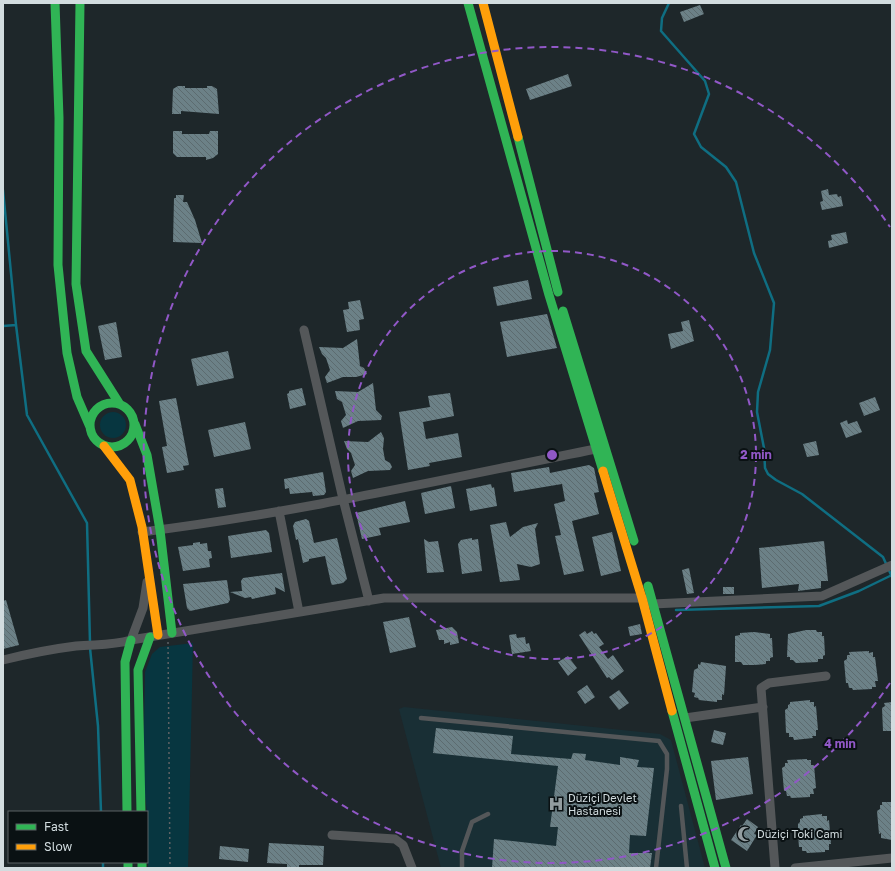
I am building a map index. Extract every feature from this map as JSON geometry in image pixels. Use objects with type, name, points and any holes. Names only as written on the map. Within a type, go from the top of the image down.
[{"type":"main road","points":[[55,3],[58,118],[58,265],[67,353],[77,398],[94,439],[104,446],[130,480],[142,532],[148,572],[162,635]]},
{"type":"main road","points":[[80,3],[76,284],[86,351],[119,403],[128,408],[134,419],[147,455],[160,530],[162,635],[138,670],[141,811]]},
{"type":"main road","points":[[468,3],[549,295],[642,598],[715,868]]},
{"type":"main road","points":[[484,3],[556,287],[653,604],[726,868]]},
{"type":"main road","points":[[90,427],[92,414],[96,409],[108,403],[119,403]]},
{"type":"main road","points":[[104,446],[116,447],[128,441],[132,436],[135,424]]},
{"type":"main road","points":[[127,811],[125,662],[131,640]]},
{"type":"street","points":[[304,330],[343,500],[369,601]]},
{"type":"street","points":[[142,532],[215,522],[343,500],[596,449]]},
{"type":"street","points":[[279,511],[299,612]]},
{"type":"street","points":[[3,660],[77,646],[105,646],[131,640],[384,598],[642,598],[653,604],[822,596],[888,567]]},
{"type":"street","points":[[131,640],[143,608],[148,572]]},
{"type":"street","points":[[775,868],[761,688],[769,683],[826,676]]},
{"type":"street","points":[[684,718],[763,707]]},
{"type":"street","points":[[332,835],[395,839],[404,845],[412,868]]},
{"type":"street","points":[[795,868],[892,858]]},
{"type":"lane","points":[[421,718],[659,741],[666,754],[667,769],[656,868]]},
{"type":"lane","points":[[681,806],[687,868]]},
{"type":"lane","points":[[462,868],[462,851],[472,822],[488,814]]},
{"type":"path","points":[[162,635],[169,652],[170,868]]},
{"type":"shaded area","points":[[113,412],[122,416],[126,425],[122,434],[113,438],[104,434],[100,425],[104,416]]},
{"type":"shaded area","points":[[193,643],[188,868],[148,868],[148,811],[143,780],[145,672],[152,654],[160,647]]},
{"type":"shaded area","name":"Düziçi Devlet Hastanesi","points":[[404,707],[660,734],[671,740],[705,868],[441,868],[399,709]]},
{"type":"building","points":[[700,5],[704,14],[684,22],[680,12]]},
{"type":"building","points":[[568,74],[572,86],[530,100],[526,89]]},
{"type":"building","points":[[178,86],[185,86],[185,88],[207,88],[207,86],[212,86],[217,89],[219,114],[181,111],[181,114],[172,114],[173,89]]},
{"type":"building","points":[[173,131],[182,131],[182,134],[209,134],[210,131],[218,131],[218,154],[213,158],[206,160],[206,157],[177,157],[173,153]]},
{"type":"building","points":[[828,189],[829,195],[837,194],[838,197],[841,196],[843,206],[822,210],[820,202],[823,201],[821,191]]},
{"type":"building","points":[[176,195],[184,195],[183,202],[187,202],[195,220],[202,243],[173,242],[174,198],[176,198]]},
{"type":"building","points":[[846,232],[848,243],[829,248],[828,241],[832,240],[831,235]]},
{"type":"building","points":[[528,280],[532,299],[497,306],[493,287]]},
{"type":"building","points":[[360,300],[364,319],[359,320],[360,330],[347,332],[343,310],[349,309],[348,302]]},
{"type":"building","points":[[547,314],[557,348],[507,357],[500,322]]},
{"type":"building","points":[[689,320],[694,341],[671,349],[668,334],[683,331],[681,322]]},
{"type":"building","points":[[116,322],[122,357],[105,360],[98,326]]},
{"type":"building","points":[[357,339],[360,366],[364,368],[367,374],[356,377],[343,377],[327,383],[325,377],[330,370],[326,358],[322,354],[319,347],[343,348]]},
{"type":"building","points":[[228,351],[234,378],[197,386],[191,359]]},
{"type":"building","points":[[373,383],[376,410],[382,416],[381,420],[358,421],[343,428],[341,421],[346,415],[342,402],[337,399],[335,391],[358,392]]},
{"type":"building","points":[[302,388],[306,405],[290,409],[287,394],[289,391]]},
{"type":"building","points":[[450,393],[454,416],[423,422],[426,439],[458,433],[462,457],[429,463],[430,466],[408,470],[399,412],[430,407],[428,396]]},
{"type":"building","points":[[875,397],[880,410],[864,416],[859,403]]},
{"type":"building","points":[[176,398],[189,465],[183,466],[184,470],[167,473],[162,447],[167,446],[159,401]]},
{"type":"building","points":[[847,420],[848,424],[857,421],[862,432],[846,438],[840,423]]},
{"type":"building","points":[[245,422],[251,449],[214,457],[208,430]]},
{"type":"building","points":[[381,432],[384,438],[383,449],[385,460],[390,463],[392,467],[390,470],[368,471],[353,478],[351,471],[355,465],[351,453],[347,449],[344,441],[368,442]]},
{"type":"building","points":[[816,441],[819,455],[807,457],[803,444]]},
{"type":"building","points":[[589,465],[594,468],[599,492],[594,493],[599,514],[572,521],[584,571],[564,575],[555,536],[561,535],[554,504],[565,501],[562,484],[514,492],[511,473],[549,467],[550,473]]},
{"type":"building","points":[[323,472],[326,492],[324,495],[313,496],[312,492],[290,494],[289,488],[285,489],[284,479]]},
{"type":"building","points":[[491,484],[492,488],[494,487],[497,506],[470,511],[466,489]]},
{"type":"building","points":[[451,486],[455,508],[425,514],[421,493]]},
{"type":"building","points":[[223,488],[226,507],[218,508],[215,489]]},
{"type":"building","points":[[405,501],[410,522],[379,528],[381,535],[362,539],[356,513]]},
{"type":"building","points":[[306,519],[309,521],[314,543],[337,538],[347,579],[343,583],[332,585],[325,556],[309,559],[309,561],[303,563],[298,539],[296,540],[293,526],[295,522]]},
{"type":"building","points":[[506,522],[510,537],[523,527],[538,523],[535,529],[540,564],[531,567],[517,564],[520,580],[500,582],[490,525]]},
{"type":"building","points":[[266,530],[269,533],[272,552],[231,558],[228,536]]},
{"type":"building","points":[[612,532],[621,571],[601,576],[592,537]]},
{"type":"building","points":[[472,538],[472,540],[478,539],[482,571],[462,574],[458,544],[461,540]]},
{"type":"building","points":[[424,539],[429,542],[438,541],[444,572],[427,573]]},
{"type":"building","points":[[824,541],[828,581],[821,581],[821,588],[798,591],[799,584],[762,588],[759,548]]},
{"type":"building","points":[[200,542],[200,544],[207,543],[208,551],[211,551],[212,558],[209,559],[210,567],[183,571],[178,547],[193,545],[193,543]]},
{"type":"building","points":[[689,568],[694,593],[687,594],[682,570]]},
{"type":"building","points":[[282,573],[285,592],[275,587],[276,594],[252,599],[251,597],[245,598],[230,592],[242,591],[241,581],[243,578]]},
{"type":"building","points":[[227,580],[230,600],[228,603],[190,611],[187,608],[183,584]]},
{"type":"building","points":[[723,587],[734,587],[734,594],[723,594]]},
{"type":"building","points":[[6,600],[19,645],[3,649],[3,601]]},
{"type":"building","points":[[409,617],[416,647],[390,653],[383,622]]},
{"type":"building","points":[[640,624],[642,634],[630,636],[628,627]]},
{"type":"building","points":[[452,627],[457,632],[459,643],[450,645],[450,642],[444,644],[444,640],[439,640],[436,630]]},
{"type":"building","points":[[806,630],[816,630],[817,632],[822,632],[822,636],[824,636],[825,655],[823,656],[823,659],[818,659],[818,662],[796,663],[793,660],[790,660],[790,657],[787,657],[788,634]]},
{"type":"building","points":[[585,631],[587,634],[592,631],[594,634],[596,633],[604,644],[599,647],[608,659],[613,655],[624,671],[612,680],[609,677],[607,678],[579,635]]},
{"type":"building","points":[[754,632],[770,634],[770,638],[772,638],[773,657],[770,658],[770,661],[766,661],[766,664],[743,665],[741,662],[735,662],[735,636],[740,635],[740,633]]},
{"type":"building","points":[[516,634],[517,638],[525,637],[526,644],[529,643],[531,651],[512,654],[509,635]]},
{"type":"building","points":[[869,651],[869,653],[873,652],[873,657],[875,657],[878,681],[875,681],[876,687],[872,687],[872,689],[853,690],[852,688],[849,688],[848,683],[846,683],[844,661],[847,659],[847,655],[850,655],[849,652]]},
{"type":"building","points":[[568,656],[577,668],[568,676],[558,662]]},
{"type":"building","points":[[701,662],[726,666],[724,695],[722,694],[722,700],[717,700],[717,702],[699,700],[698,698],[694,697],[695,693],[692,692],[694,670],[698,668],[698,664],[700,665]]},
{"type":"building","points":[[587,685],[595,697],[585,704],[577,692]]},
{"type":"building","points":[[619,690],[629,703],[619,710],[609,697]]},
{"type":"building","points":[[810,700],[810,702],[814,702],[814,707],[816,706],[818,730],[816,730],[816,736],[812,736],[813,738],[794,740],[793,737],[789,737],[789,733],[786,733],[785,710],[788,708],[790,702]]},
{"type":"building","points":[[892,702],[892,731],[883,731],[882,708],[885,706],[884,703]]},
{"type":"building","points":[[436,728],[513,736],[511,754],[571,759],[573,753],[586,754],[585,760],[620,765],[620,757],[639,760],[637,767],[654,768],[646,836],[630,835],[629,853],[652,853],[650,868],[492,868],[494,839],[556,846],[558,827],[550,827],[558,766],[433,753]]},
{"type":"building","points":[[714,730],[726,733],[723,745],[711,742]]},
{"type":"building","points":[[748,757],[753,794],[716,800],[711,761]]},
{"type":"building","points":[[787,760],[811,760],[811,765],[814,765],[816,788],[813,789],[814,794],[810,794],[810,797],[791,798],[790,796],[787,796],[786,791],[784,791],[782,768],[785,766],[785,763],[788,763]]},
{"type":"building","points":[[882,802],[892,802],[892,840],[881,838],[881,833],[879,834],[877,811],[880,809]]},
{"type":"building","points":[[822,814],[822,816],[827,816],[827,821],[829,820],[831,844],[829,844],[829,850],[825,850],[825,852],[807,853],[806,851],[802,851],[802,847],[799,847],[798,835],[798,824],[800,819],[803,818],[803,816]]},
{"type":"building","name":"Düziçi Toki Cami","points":[[747,819],[758,827],[754,834],[757,835],[747,851],[731,840]]},
{"type":"building","points":[[269,843],[324,846],[323,865],[299,865],[299,868],[287,868],[287,864],[267,863]]},
{"type":"building","points":[[220,846],[249,849],[248,862],[219,859]]},
{"type":"waterway","points":[[669,3],[662,18],[661,31],[705,81],[709,94],[694,134],[701,147],[726,167],[736,182],[754,253],[774,303],[770,350],[758,392],[757,412],[764,448],[765,468],[768,474],[802,494],[883,557],[892,577]]},
{"type":"waterway","points":[[3,190],[16,325],[27,415],[87,523],[90,643]]},
{"type":"waterway","points":[[3,326],[16,325]]},
{"type":"waterway","points":[[676,610],[819,606],[859,591],[892,575]]},
{"type":"waterway","points":[[90,648],[98,726],[101,811]]},
{"type":"waterway","points":[[103,863],[103,868]]},
{"type":"traffic: fast","points":[[55,3],[59,118],[58,265],[67,353],[77,397],[90,427]]},
{"type":"traffic: fast","points":[[80,3],[76,284],[86,351],[119,403]]},
{"type":"traffic: fast","points":[[468,3],[549,295],[603,471]]},
{"type":"traffic: fast","points":[[518,137],[558,292]]},
{"type":"traffic: fast","points":[[563,311],[634,541]]},
{"type":"traffic: fast","points":[[108,403],[116,403],[121,404],[128,409],[133,416],[134,425],[133,434],[128,441],[121,446],[108,447],[100,444],[93,437],[90,429],[90,421],[93,413],[100,406],[108,403]]},
{"type":"traffic: fast","points":[[135,424],[147,455],[160,530],[172,633]]},
{"type":"traffic: fast","points":[[648,586],[726,868]]},
{"type":"traffic: fast","points":[[141,811],[138,670],[150,637]]},
{"type":"traffic: fast","points":[[127,811],[125,662],[131,640]]},
{"type":"traffic: fast","points":[[672,711],[715,868]]},
{"type":"traffic: fast","points":[[128,863],[128,868]]},
{"type":"traffic: fast","points":[[142,863],[142,868]]},
{"type":"traffic: slow","points":[[483,3],[518,137]]},
{"type":"traffic: slow","points":[[104,446],[130,480],[142,527],[158,635]]},
{"type":"traffic: slow","points":[[603,471],[642,598],[672,711]]},
{"type":"place","name":"Düziçi Devlet Hastanesi","points":[[556,804]]},
{"type":"place","name":"Düziçi Toki Cami","points":[[745,834]]}]
